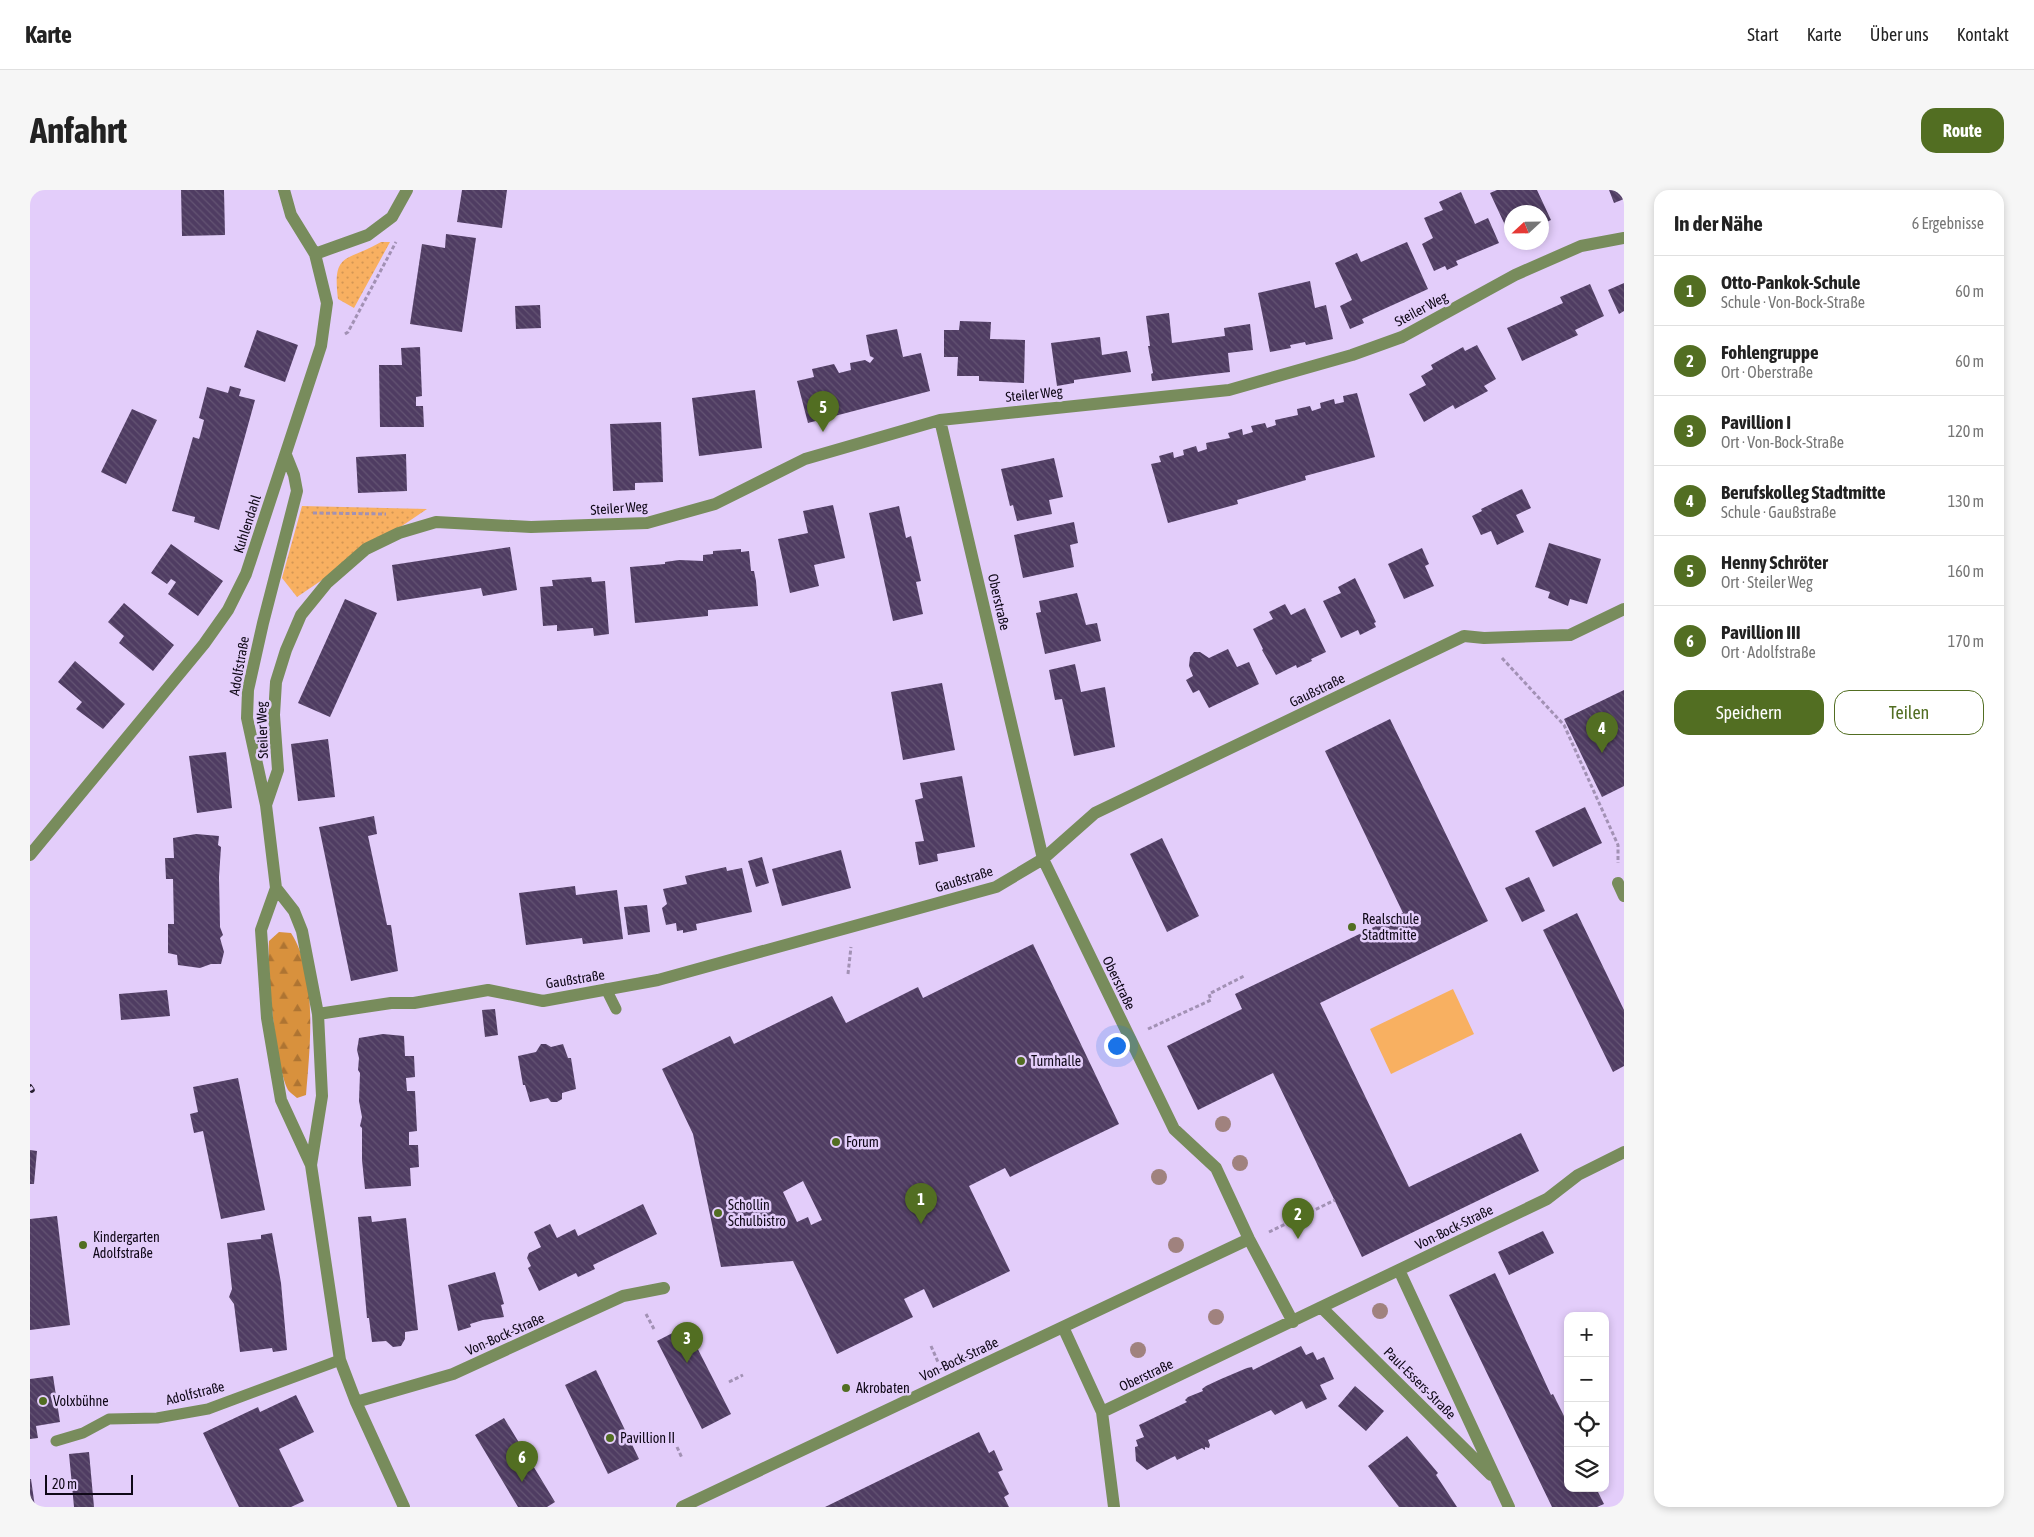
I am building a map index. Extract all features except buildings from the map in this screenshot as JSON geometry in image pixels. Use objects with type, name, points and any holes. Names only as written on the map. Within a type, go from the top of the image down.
[{"type":"street","name":"Kuhlendahl","points":[[30,855],[157,704],[228,610],[246,574],[321,346],[327,303],[315,254],[291,215],[284,190]]},
{"type":"street","points":[[315,254],[368,235],[392,217],[407,190]]},
{"type":"street","name":"Steiler Weg","points":[[266,805],[278,770],[274,715],[276,682],[286,650],[302,615],[327,583],[366,550],[399,533],[436,522],[531,527],[647,523],[715,504],[805,458],[940,420],[1229,390],[1352,354],[1402,337],[1515,274],[1581,246],[1624,238]]},
{"type":"street","name":"Oberstraße","points":[[940,420],[1043,859],[1174,1129],[1216,1168],[1249,1239],[1292,1322],[1102,1412]]},
{"type":"street","name":"Adolfstraße","points":[[286,454],[294,474],[297,491],[248,690],[247,718],[266,805],[276,888],[261,930],[266,1018],[281,1100],[311,1165],[340,1360],[356,1402],[404,1507]]},
{"type":"street","name":"Gaußstraße","points":[[318,1014],[414,1003],[488,990],[543,1001],[658,980],[996,887],[1043,859],[1095,813],[1464,636],[1484,638],[1570,635],[1624,609]]},
{"type":"street","points":[[1618,884],[1624,896]]},
{"type":"street","name":"Adolfstraße","points":[[276,888],[294,910],[302,931],[318,1014],[322,1096],[311,1165]]},
{"type":"street","name":"Von-Bock-Straße","points":[[1292,1322],[1547,1199],[1578,1175],[1624,1152]]},
{"type":"street","name":"Von-Bock-Straße","points":[[682,1507],[1249,1239]]},
{"type":"street","name":"Paul-Essers-Straße","points":[[1399,1270],[1509,1507]]},
{"type":"street","name":"Von-Bock-Straße","points":[[356,1402],[453,1374],[623,1296],[664,1288]]},
{"type":"street","name":"Paul-Essers-Straße","points":[[1322,1308],[1496,1480]]},
{"type":"street","points":[[1063,1327],[1102,1412],[1114,1507]]},
{"type":"lane","points":[[606,989],[616,1010]]},
{"type":"lane","name":"Adolfstraße","points":[[56,1441],[83,1433],[109,1419],[158,1418],[208,1409],[340,1360]]},
{"type":"path","points":[[321,346],[348,332],[396,242],[392,217]]},
{"type":"path","points":[[292,513],[387,514]]},
{"type":"path","points":[[1484,638],[1564,726],[1618,845],[1618,884]]},
{"type":"path","points":[[848,974],[850,963]]},
{"type":"path","points":[[1129,1037],[1211,1000],[1209,994],[1244,976]]},
{"type":"path","points":[[1284,1224],[1334,1200]]},
{"type":"path","points":[[652,1326],[655,1331]]},
{"type":"path","points":[[931,1346],[936,1358]]},
{"type":"path","points":[[729,1382],[743,1376]]},
{"type":"path","points":[[677,1447],[682,1458]]},
{"type":"shaded area","points":[[381,242],[390,242],[354,308],[338,299],[337,273],[340,265],[351,256]]},
{"type":"shaded area","points":[[302,506],[427,509],[297,597],[282,578]]},
{"type":"shaded area","points":[[1453,989],[1474,1034],[1391,1074],[1370,1029]]},
{"type":"green space","points":[[279,932],[291,933],[300,950],[309,990],[310,1034],[306,1095],[297,1098],[288,1090],[283,1077],[273,1017],[269,973],[269,941]]},
{"type":"place","name":"Henny Schröter","points":[[823,432]]},
{"type":"place","name":"Berufskolleg Stadtmitte","points":[[1602,753]]},
{"type":"place","name":"Realschule Stadtmitte","points":[[1352,927]]},
{"type":"place","name":"Turnhalle","points":[[1021,1061]]},
{"type":"place","name":"Forum","points":[[836,1142]]},
{"type":"place","name":"Schollin Schulbistro","points":[[718,1213]]},
{"type":"place","name":"Otto-Pankok-Schule","points":[[921,1224]]},
{"type":"place","name":"Fohlengruppe","points":[[1298,1239]]},
{"type":"place","name":"Kindergarten Adolfstraße","points":[[83,1245]]},
{"type":"place","name":"Pavillion I","points":[[687,1363]]},
{"type":"place","name":"Akrobaten","points":[[846,1388]]},
{"type":"place","name":"Volxbühne","points":[[43,1401]]},
{"type":"place","name":"Pavillion II","points":[[610,1438]]},
{"type":"place","name":"Pavillion III","points":[[522,1482]]}]
